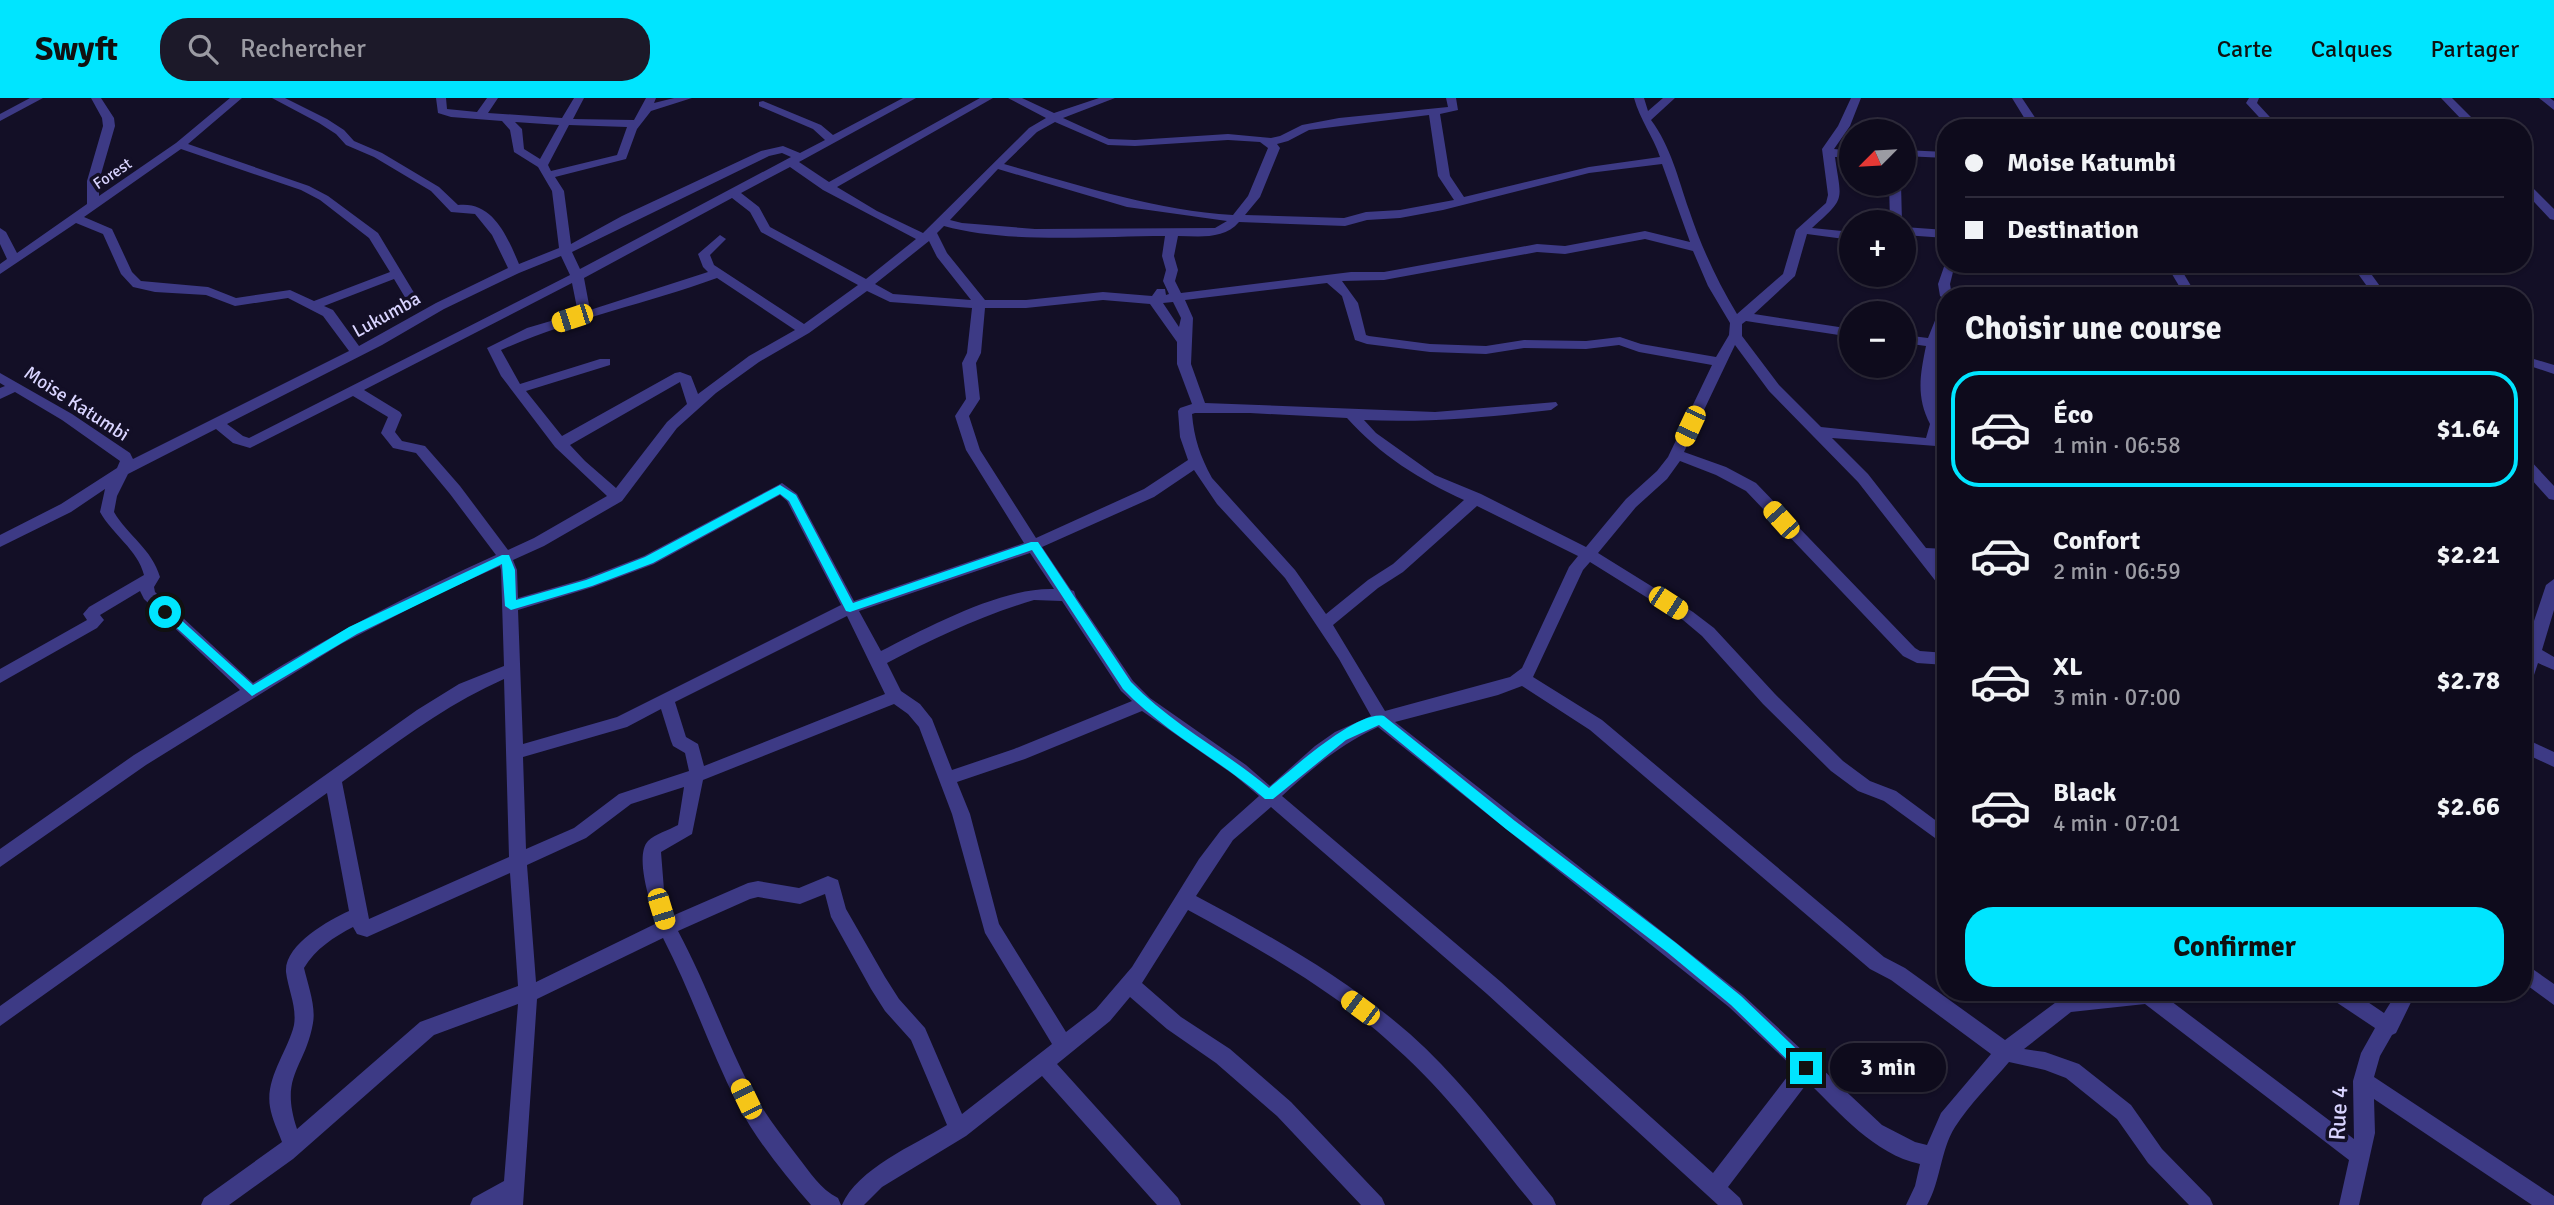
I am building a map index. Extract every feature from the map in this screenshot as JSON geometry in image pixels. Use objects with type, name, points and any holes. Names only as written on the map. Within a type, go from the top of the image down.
[{"type":"street","points":[[0,118],[38,98]]},
{"type":"street","points":[[93,205],[93,181],[109,126],[108,118],[96,98]]},
{"type":"street","name":"Forest","points":[[0,270],[180,145],[237,98]]},
{"type":"street","points":[[277,98],[340,132],[350,143],[378,155],[435,189],[456,209],[473,208],[483,213],[508,251],[515,270]]},
{"type":"street","points":[[442,98],[441,109],[444,113],[636,123]]},
{"type":"street","points":[[480,116],[493,98]]},
{"type":"street","points":[[544,170],[579,98]]},
{"type":"street","points":[[544,170],[622,158],[627,139],[650,103],[687,98]]},
{"type":"street","points":[[217,423],[238,440],[250,443],[577,276],[911,98]]},
{"type":"street","points":[[827,188],[988,98]]},
{"type":"street","points":[[1013,98],[1108,142],[1135,144],[1228,137],[1270,142],[1284,139],[1306,127],[1454,108],[1451,98]]},
{"type":"street","points":[[0,859],[121,773],[359,627],[569,527],[617,497],[663,435],[694,404],[737,370],[804,330],[865,286],[943,222],[1024,138],[1053,118],[1110,98]]},
{"type":"street","points":[[1639,98],[1645,119],[1660,140],[1714,286],[1774,388],[1820,432],[1873,491],[1937,573]]},
{"type":"street","points":[[1645,119],[1670,98]]},
{"type":"street","points":[[852,1205],[861,1192],[894,1166],[959,1129],[1103,1015],[1130,985],[1227,835],[1269,795],[1341,737],[1380,719],[1498,689],[1522,678],[1533,664],[1570,579],[1631,503],[1662,475],[1676,454],[1738,325],[1789,276],[1802,230],[1834,200],[1830,144],[1844,126],[1856,98]]},
{"type":"street","points":[[2017,98],[2030,119]]},
{"type":"street","points":[[2254,98],[2251,103],[2266,119]]},
{"type":"street","points":[[2446,98],[2467,119]]},
{"type":"street","points":[[2544,98],[2554,107]]},
{"type":"street","points":[[294,105],[306,99]]},
{"type":"street","points":[[763,104],[817,127],[833,141]]},
{"type":"street","points":[[1434,112],[1444,176],[1461,202]]},
{"type":"street","points":[[505,117],[516,129],[518,150],[544,170],[560,196],[566,250],[577,276],[585,314]]},
{"type":"street","points":[[943,222],[961,227],[1035,233],[1217,232],[1227,229],[1254,197],[1274,148],[1270,142]]},
{"type":"street","points":[[180,145],[305,188],[324,198],[374,236],[410,296]]},
{"type":"street","name":"Lukumba","points":[[0,542],[65,508],[124,470],[357,352],[440,306],[515,270],[566,250],[765,153],[783,149],[796,160]]},
{"type":"street","points":[[1829,153],[1839,153]]},
{"type":"street","points":[[1916,154],[1937,155]]},
{"type":"street","points":[[796,160],[827,188],[886,223],[928,235],[974,291],[980,304],[974,353],[969,363],[973,399],[963,412],[963,423],[973,450],[1127,685],[1144,703],[1240,771],[1494,988],[1733,1205]]},
{"type":"street","points":[[996,165],[1127,202],[1234,219],[1335,223],[1461,202],[1589,170],[1667,160]]},
{"type":"street","points":[[732,192],[755,211],[765,229],[890,298],[980,304],[1026,304],[1110,296],[1156,300],[1394,274],[1537,248],[1583,248],[1639,236],[1651,236],[1698,248]]},
{"type":"street","points":[[2532,193],[2554,216]]},
{"type":"street","points":[[74,218],[105,229],[115,243],[127,274],[137,284],[155,288],[208,290],[235,302],[287,293],[328,313],[357,352]]},
{"type":"street","points":[[1802,230],[1839,234]]},
{"type":"street","points":[[0,232],[14,260]]},
{"type":"street","points":[[1156,300],[1169,281],[1172,270],[1168,256],[1172,233]]},
{"type":"street","points":[[1916,233],[1937,236]]},
{"type":"street","points":[[720,239],[704,254],[709,267],[804,330]]},
{"type":"street","points":[[617,497],[583,468],[560,443],[500,363],[494,348],[512,338],[672,290],[718,272]]},
{"type":"street","points":[[316,305],[397,274]]},
{"type":"street","points":[[1329,279],[1347,289],[1360,337],[1367,340],[1430,348],[1486,350],[1524,344],[1586,345],[1619,341],[1639,348],[1720,362]]},
{"type":"street","points":[[1169,281],[1188,318],[1184,342],[1185,370],[1196,390],[1200,408]]},
{"type":"street","points":[[1156,300],[1165,318],[1184,342]]},
{"type":"street","points":[[1738,325],[1839,332]]},
{"type":"street","points":[[1916,340],[1937,343]]},
{"type":"street","points":[[1820,432],[1931,443],[1937,424],[1927,407],[1937,354]]},
{"type":"street","points":[[519,389],[605,362]]},
{"type":"street","points":[[2532,363],[2554,370]]},
{"type":"street","points":[[560,443],[680,376],[686,379],[694,404]]},
{"type":"street","name":"Moise Katumbi","points":[[0,377],[114,447],[127,461],[124,470],[113,484],[107,512],[117,530],[150,564],[152,577],[146,587],[153,600],[252,692]]},
{"type":"street","points":[[0,394],[16,386]]},
{"type":"street","points":[[352,389],[395,415],[388,433],[398,445],[420,449],[455,490],[505,557],[509,570],[518,862],[528,994],[514,1196],[480,1205]]},
{"type":"street","points":[[1550,405],[1447,417],[1255,408],[1200,408],[1188,409],[1185,413],[1187,434],[1196,462],[1223,502],[1287,571],[1325,623],[1375,705],[1380,719],[1736,1001],[1875,1132],[1912,1152],[1932,1156]]},
{"type":"street","points":[[1350,413],[1371,436],[1430,480],[1476,498],[1588,554],[1699,624],[1769,699],[1844,772],[1864,786],[1891,796],[1937,831]]},
{"type":"street","points":[[1676,454],[1721,471],[1751,487],[1909,652],[1917,657],[1937,658]]},
{"type":"street","points":[[514,753],[621,722],[850,608],[1034,545],[1149,493],[1196,462]]},
{"type":"street","points":[[2532,472],[2554,495]]},
{"type":"street","points":[[511,606],[588,583],[649,560],[782,488],[793,498],[878,660],[893,696]]},
{"type":"street","points":[[1325,623],[1373,584],[1398,568],[1476,498]]},
{"type":"street","points":[[1920,553],[1937,554]]},
{"type":"street","points":[[0,677],[92,624],[96,620],[92,614],[94,611],[152,577]]},
{"type":"street","points":[[2532,628],[2554,585]]},
{"type":"street","points":[[878,660],[918,639],[998,605],[1034,594],[1069,595]]},
{"type":"street","points":[[2532,653],[2554,664]]},
{"type":"street","points":[[0,1017],[333,777],[446,700],[510,670]]},
{"type":"street","points":[[1522,678],[1596,725],[1862,952],[1898,974],[2006,1052],[2059,1065],[2101,1093],[2124,1112],[2155,1156],[2203,1205]]},
{"type":"street","points":[[333,777],[359,915],[363,928],[367,929],[580,833],[619,802],[695,776],[893,696],[900,697],[926,724],[948,778],[961,814],[991,927],[1064,1046]]},
{"type":"street","points":[[667,701],[679,741],[692,749],[697,771],[686,829],[652,850],[655,890],[667,927],[695,981],[718,1040],[746,1099],[767,1133],[805,1183],[819,1199],[831,1205]]},
{"type":"street","points":[[948,778],[1019,754],[1144,703]]},
{"type":"street","points":[[2532,749],[2554,761]]},
{"type":"street","points":[[211,1205],[293,1146],[427,1028],[510,996],[528,994],[667,927],[758,889],[800,897],[828,884],[832,886],[837,911],[878,984],[892,1005],[918,1034],[959,1129]]},
{"type":"street","points":[[1185,899],[1296,961],[1383,1025],[1440,1079],[1546,1205]]},
{"type":"street","points":[[293,1146],[279,1105],[282,1080],[303,1025],[304,1013],[295,968],[302,955],[317,940],[359,915]]},
{"type":"street","points":[[2532,978],[2554,996]]},
{"type":"street","points":[[1130,985],[1174,1023],[1223,1056],[1284,1109],[1375,1205]]},
{"type":"street","points":[[1916,1205],[1925,1189],[1932,1156],[1948,1120],[2006,1052],[2067,1003],[2083,1001]]},
{"type":"street","points":[[2157,1001],[2359,1155]]},
{"type":"street","points":[[2350,1001],[2389,1027]]},
{"type":"street","name":"Rue 4","points":[[2349,1205],[2365,1133],[2363,1081],[2371,1054],[2402,1001]]},
{"type":"street","points":[[1044,1064],[1171,1205]]},
{"type":"street","points":[[1714,1188],[1806,1068]]},
{"type":"street","points":[[2363,1081],[2550,1205]]},
{"type":"route","points":[[165,612],[252,692],[335,640],[505,557],[509,570],[511,606],[588,583],[649,560],[780,489],[785,489],[793,498],[850,608],[1034,545],[1127,685],[1144,703],[1240,771],[1269,795],[1341,737],[1380,719],[1511,825],[1672,948],[1736,1001],[1806,1068]]}]
